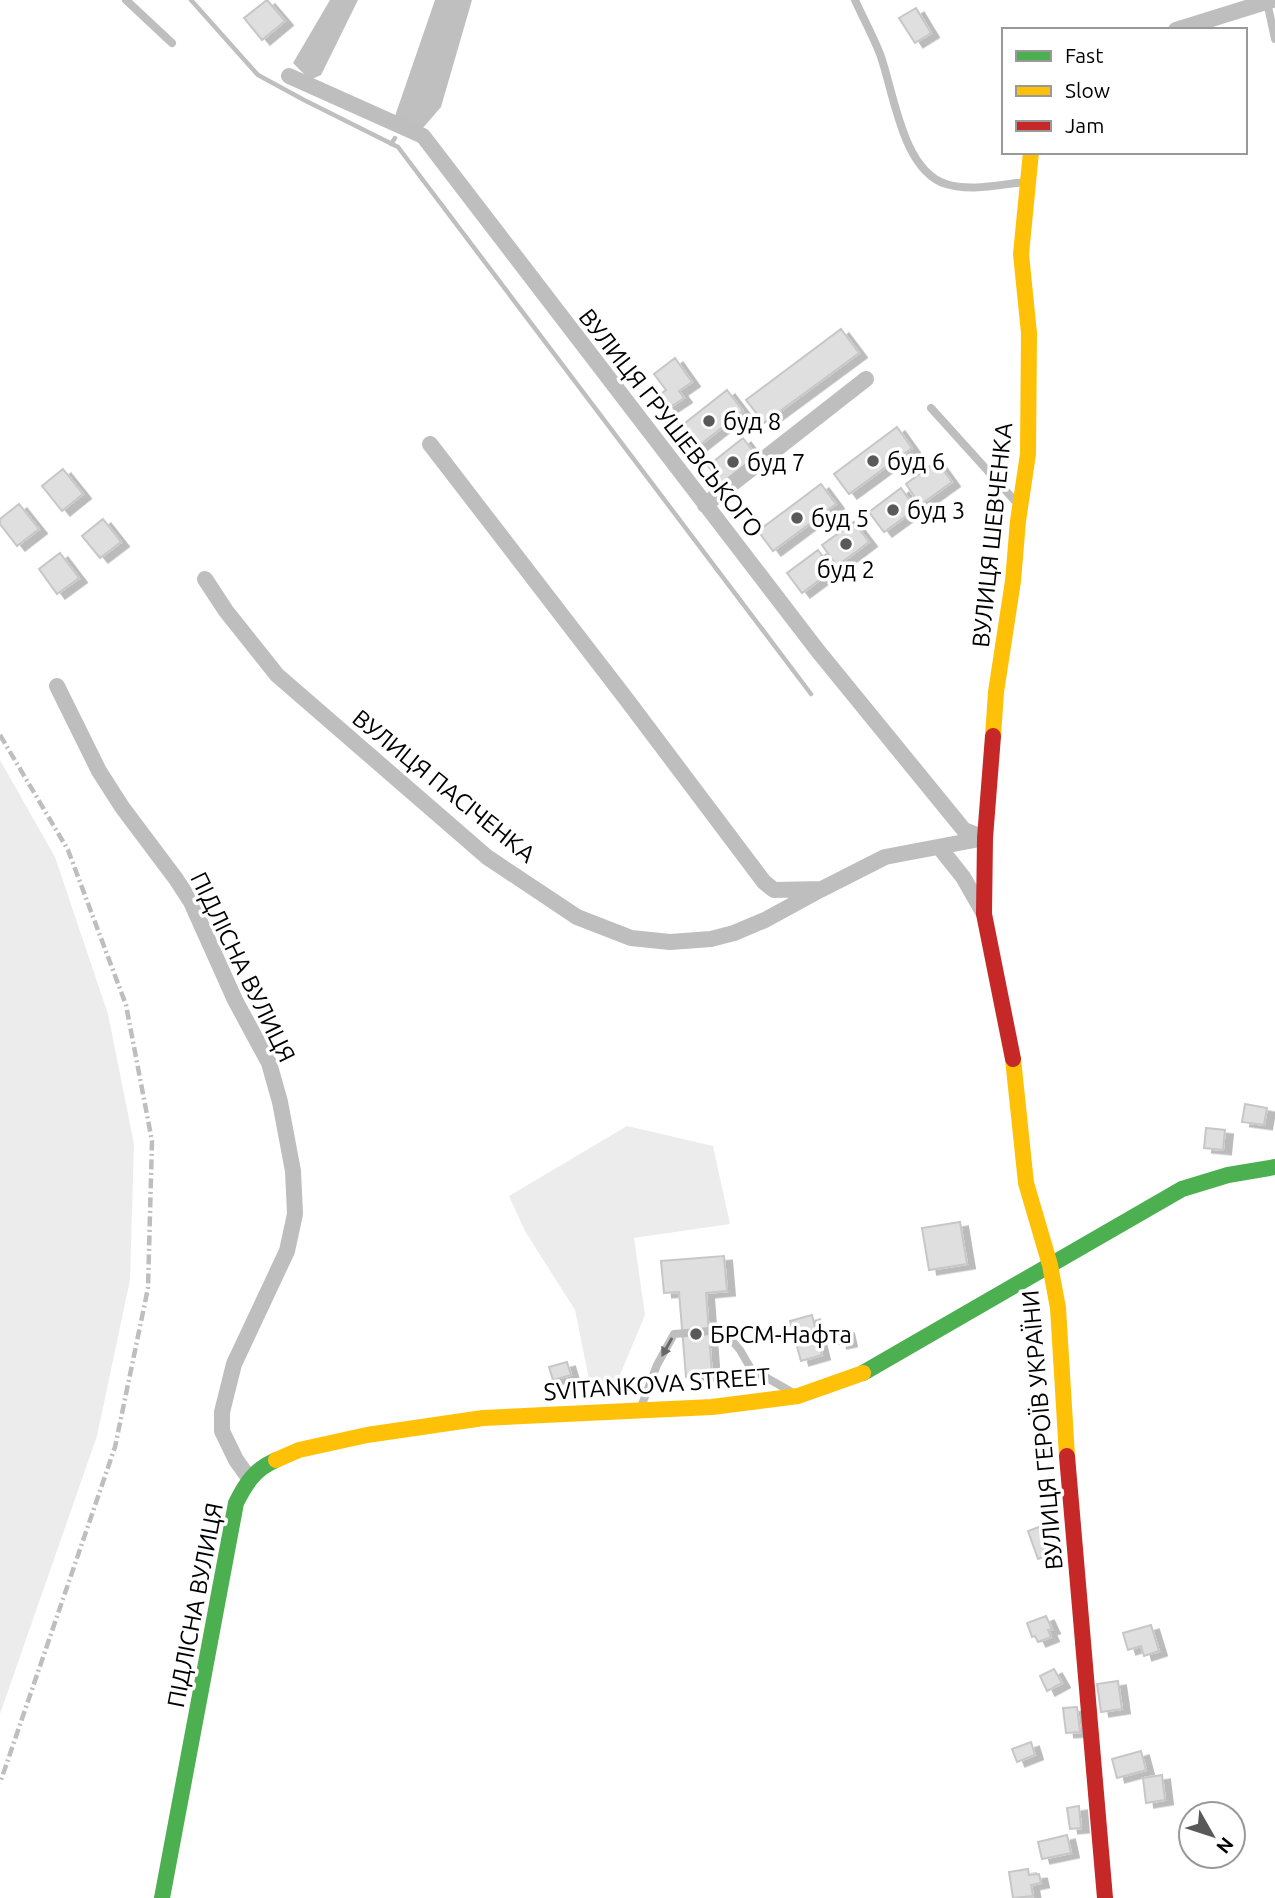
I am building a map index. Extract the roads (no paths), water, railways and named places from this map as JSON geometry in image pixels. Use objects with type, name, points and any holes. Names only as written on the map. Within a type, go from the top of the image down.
[{"type":"street","points":[[1182,28],[1270,1]]},
{"type":"street","name":"ВУЛИЦЯ ГРУШЕВСЬКОГО","points":[[289,76],[422,136],[818,651],[964,830],[985,838]]},
{"type":"street","name":"ВУЛИЦЯ ШЕВЧЕНКА","points":[[985,838],[996,692],[1028,454],[1030,334],[1021,254],[1031,154]]},
{"type":"street","points":[[705,505],[866,379]]},
{"type":"street","name":"ВУЛИЦЯ ПАСІЧЕНКА","points":[[430,444],[764,882],[774,890],[822,889]]},
{"type":"street","name":"ВУЛИЦЯ ПАСІЧЕНКА","points":[[205,579],[226,611],[277,675],[487,858],[577,917],[631,938],[670,942],[711,939],[734,933],[765,920],[885,857],[985,838]]},
{"type":"street","name":"ПІДЛІСНА ВУЛИЦЯ","points":[[57,686],[99,771],[191,902],[235,1000],[269,1063],[280,1102],[293,1171],[295,1214],[287,1251],[234,1364],[222,1412],[222,1431],[236,1461],[248,1478],[236,1503],[162,1898]]},
{"type":"street","name":"ВУЛИЦЯ ГЕРОЇВ УКРАЇНИ","points":[[985,838],[984,914],[1011,1041],[1026,1183],[1050,1265],[1058,1308],[1065,1431],[1105,1898]]},
{"type":"street","points":[[939,847],[963,877],[984,914]]},
{"type":"street","name":"SVITANKOVA STREET","points":[[248,1478],[284,1454],[367,1435],[483,1418],[712,1407],[798,1396],[874,1369],[1182,1189],[1213,1177],[1275,1167]]},
{"type":"lane","points":[[126,0],[172,43]]},
{"type":"lane","points":[[855,0],[880,53],[904,133],[921,168],[943,183],[966,188],[1029,182]]},
{"type":"lane","points":[[1270,1],[1275,39]]},
{"type":"lane","points":[[931,408],[1020,506]]},
{"type":"lane","points":[[639,1411],[657,1365],[674,1334],[723,1330],[740,1350],[751,1369],[798,1396]]},
{"type":"waterway","points":[[191,0],[258,75],[398,147],[811,694]]},
{"type":"waterway","points":[[391,144],[395,138]]},
{"type":"railway","points":[[0,735],[68,850],[126,1005],[152,1141],[148,1288],[115,1447],[0,1783]]},
{"type":"place","name":"буд 8","points":[[709,421]]},
{"type":"place","name":"буд 6","points":[[873,461]]},
{"type":"place","name":"буд 7","points":[[733,462]]},
{"type":"place","name":"буд 3","points":[[893,510]]},
{"type":"place","name":"буд 5","points":[[797,518]]},
{"type":"place","name":"буд 2","points":[[846,544]]},
{"type":"place","name":"БРСМ-Нафта","points":[[696,1334]]}]
